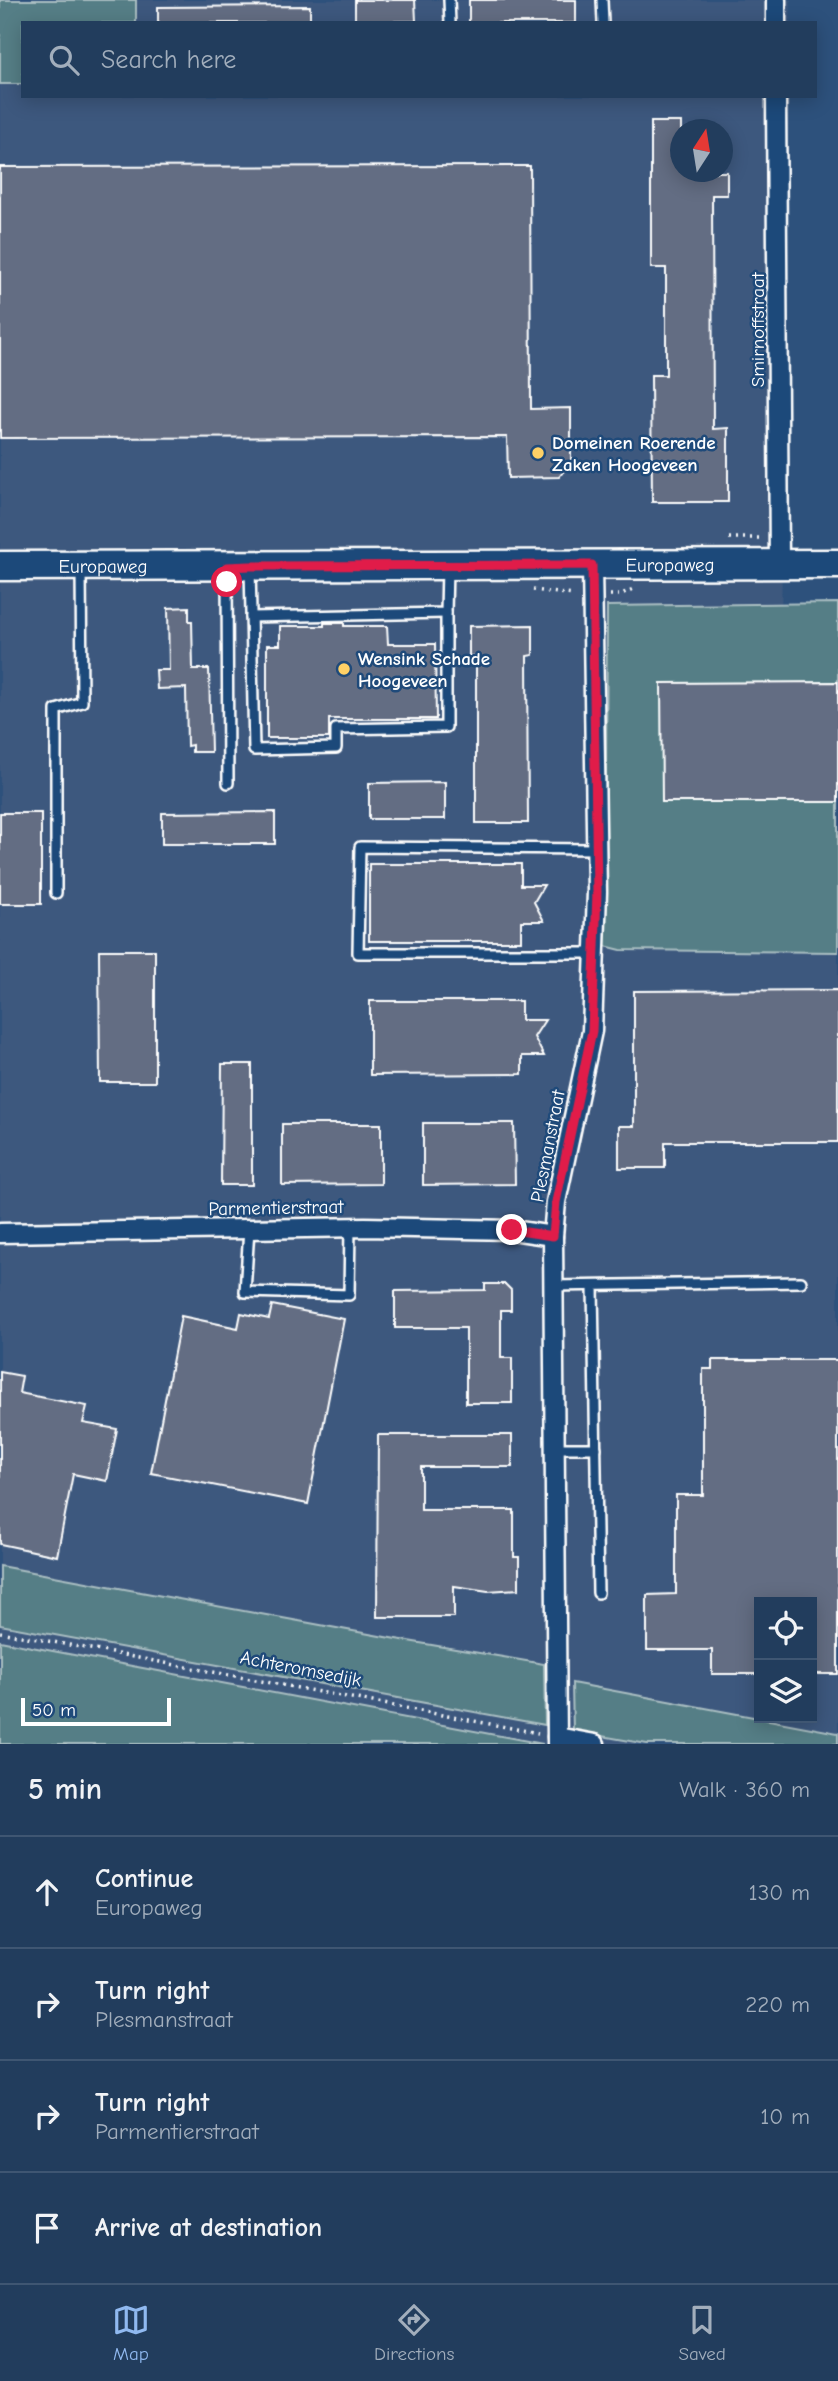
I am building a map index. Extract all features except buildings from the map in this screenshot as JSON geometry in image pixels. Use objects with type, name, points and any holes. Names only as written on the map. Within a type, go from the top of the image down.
[{"type":"main road","name":"Europaweg","points":[[0,566],[838,564]]},
{"type":"street","points":[[776,0],[776,21]]},
{"type":"street","name":"Smirnoffstraat","points":[[776,98],[779,564]]},
{"type":"street","name":"Plesmanstraat","points":[[557,1740],[553,1236],[556,1202],[592,1031],[596,849],[592,565]]},
{"type":"street","name":"Parmentierstraat","points":[[0,1233],[349,1227],[512,1230],[553,1236]]},
{"type":"street","points":[[557,1740],[595,1744]]},
{"type":"lane","points":[[449,0],[450,21]]},
{"type":"lane","points":[[602,0],[603,21]]},
{"type":"lane","points":[[56,893],[56,710],[82,702],[81,566]]},
{"type":"lane","points":[[239,566],[251,617],[254,750],[336,748],[336,729],[446,727],[447,566]]},
{"type":"lane","points":[[228,783],[239,566]]},
{"type":"lane","points":[[251,617],[446,613]]},
{"type":"lane","points":[[595,953],[358,953],[360,847],[596,849]]},
{"type":"lane","points":[[249,1228],[244,1292],[349,1295],[349,1227]]},
{"type":"lane","points":[[553,1286],[801,1282]]},
{"type":"lane","points":[[593,1286],[598,1592]]},
{"type":"lane","points":[[554,1448],[596,1448]]},
{"type":"path","name":"Achteromsedijk","points":[[0,1632],[557,1740]]},
{"type":"shaded area","points":[[0,0],[791,0],[790,21],[21,21],[21,98],[789,98],[776,952],[838,951],[838,1744],[0,1744]]},
{"type":"green space","points":[[0,0],[136,0],[136,21],[21,21],[21,84],[0,84]]},
{"type":"green space","points":[[838,603],[838,952],[621,950],[605,946],[607,606]]},
{"type":"green space","points":[[0,1566],[544,1664],[545,1725],[0,1625]]},
{"type":"green space","points":[[0,1641],[543,1744],[0,1744]]},
{"type":"green space","points":[[572,1683],[754,1717],[754,1723],[785,1723],[838,1733],[838,1744],[647,1744],[573,1731]]},
{"type":"place","name":"Domeinen Roerende Zaken Hoogeveen","points":[[538,453]]},
{"type":"place","name":"Wensink Schade Hoogeveen","points":[[344,669]]},
{"type":"route","points":[[227,582],[227,567],[592,565],[597,892],[592,1031],[556,1202],[553,1236],[512,1230]]}]
